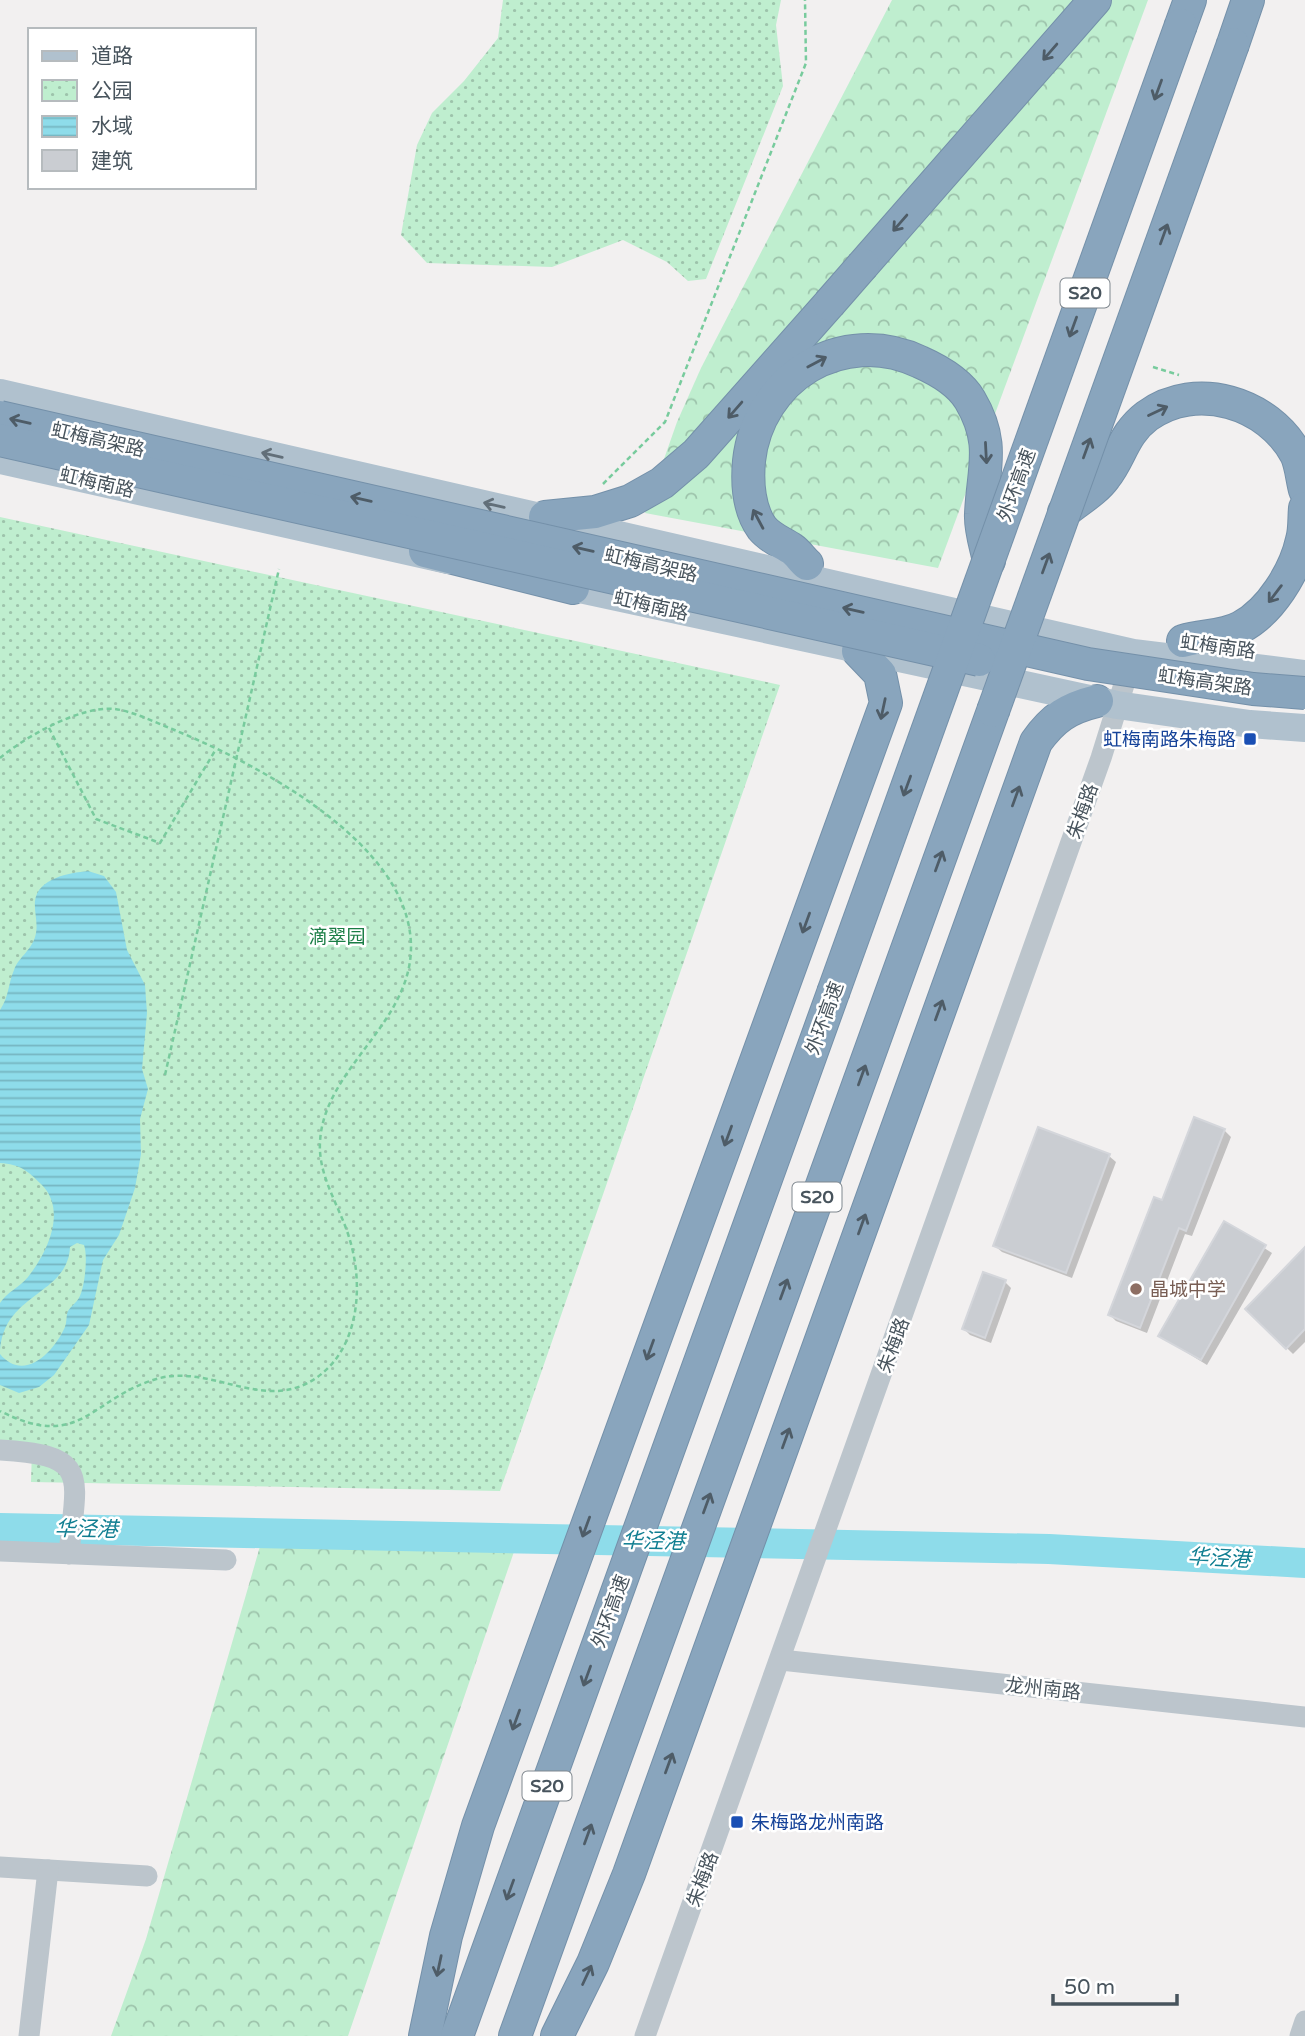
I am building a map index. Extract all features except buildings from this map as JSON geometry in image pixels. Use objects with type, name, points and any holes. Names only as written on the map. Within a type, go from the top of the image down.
[{"type":"highway","points":[[545,517],[595,512],[630,501],[662,483],[696,454],[1095,0]]},
{"type":"highway","name":"S20","points":[[515,2036],[1248,0]]},
{"type":"highway","name":"外环高速","points":[[457,2036],[1186,13]]},
{"type":"highway","points":[[807,564],[793,549],[777,542],[762,527],[752,507],[747,478],[751,440],[766,406],[796,373],[829,355],[869,349],[906,355],[940,371],[969,398],[985,434],[987,473],[980,515],[989,561]]},
{"type":"highway","points":[[1064,512],[1105,477],[1122,443],[1148,416],[1181,400],[1215,399],[1246,408],[1275,426],[1296,455],[1305,490]]},
{"type":"highway","name":"虹梅高架路","points":[[0,417],[1088,664],[1253,689],[1305,693]]},
{"type":"highway","name":"虹梅高架路","points":[[0,440],[1086,683],[1305,712]]},
{"type":"highway","points":[[0,452],[284,515],[573,588]]},
{"type":"highway","points":[[1184,641],[1242,627],[1264,609],[1288,577],[1302,541],[1305,508]]},
{"type":"highway","points":[[425,2036],[446,1936],[466,1863],[886,703],[880,674],[858,651]]},
{"type":"highway","points":[[557,2036],[608,1930],[1036,742],[1051,721],[1072,707],[1107,703]]},
{"type":"main road","name":"虹梅南路","points":[[0,393],[1133,653],[1305,674]]},
{"type":"main road","name":"虹梅南路","points":[[0,460],[858,651],[1107,703],[1250,724],[1305,728]]},
{"type":"main road","name":"虹梅南路","points":[[598,529],[617,526],[645,530],[1128,633],[1305,656]]},
{"type":"street","name":"朱梅路","points":[[645,2036],[834,1513],[1107,703],[1133,653]]},
{"type":"street","points":[[0,1450],[41,1452],[61,1460],[72,1471],[74,1493],[69,1554]]},
{"type":"street","points":[[0,1551],[226,1560]]},
{"type":"street","name":"龙州南路","points":[[781,1660],[1305,1717]]},
{"type":"street","points":[[0,1867],[147,1876]]},
{"type":"street","points":[[29,2036],[48,1870]]},
{"type":"street","points":[[1300,2036],[1305,2021]]},
{"type":"path","points":[[597,489],[665,422],[806,63],[805,0]]},
{"type":"path","points":[[165,1075],[279,569]]},
{"type":"path","points":[[0,758],[13,747],[49,728],[91,710],[114,709],[135,714],[216,749],[311,806],[367,852],[388,877],[407,917],[410,949],[405,986],[323,1119],[320,1139],[324,1175],[350,1239],[355,1268],[356,1289],[351,1336],[340,1354],[316,1379],[300,1387],[276,1392],[248,1390],[180,1376],[160,1378],[140,1386],[67,1427],[43,1427],[20,1422],[0,1411]]},
{"type":"path","points":[[49,728],[96,819],[160,843],[216,749]]},
{"type":"green space","points":[[503,0],[781,0],[776,25],[783,86],[706,279],[688,281],[667,262],[623,240],[552,267],[427,263],[401,235],[417,145],[432,113],[464,81],[498,38]]},
{"type":"green space","points":[[892,0],[1148,0],[938,568],[645,513],[677,422],[701,368]]},
{"type":"green space","name":"滴翠园","points":[[0,517],[780,685],[500,1491],[31,1482],[32,1449],[0,1447]]},
{"type":"green space","points":[[518,1540],[348,2036],[111,2036],[146,1939],[261,1543]]},
{"type":"water","points":[[88,871],[104,876],[116,892],[127,950],[145,985],[147,1013],[142,1069],[148,1089],[140,1119],[141,1154],[135,1188],[119,1235],[103,1260],[89,1325],[54,1375],[39,1387],[19,1393],[0,1385],[0,1354],[0,1303],[25,1281],[35,1267],[48,1244],[54,1219],[49,1194],[41,1184],[23,1169],[0,1163],[0,1010],[16,965],[34,939],[37,893],[56,878]],"holes":[[[77,1243],[84,1245],[86,1264],[81,1293],[68,1311],[65,1327],[54,1346],[37,1361],[19,1366],[0,1354],[3,1334],[11,1318],[22,1306],[58,1276],[66,1263],[70,1247]]]},
{"type":"waterway","name":"华泾港","points":[[0,1528],[1049,1549],[1305,1563]]},
{"type":"place","name":"虹梅南路朱梅路","points":[[1250,739]]},
{"type":"place","name":"晶城中学","points":[[1136,1289]]},
{"type":"place","name":"朱梅路龙州南路","points":[[737,1822]]}]
